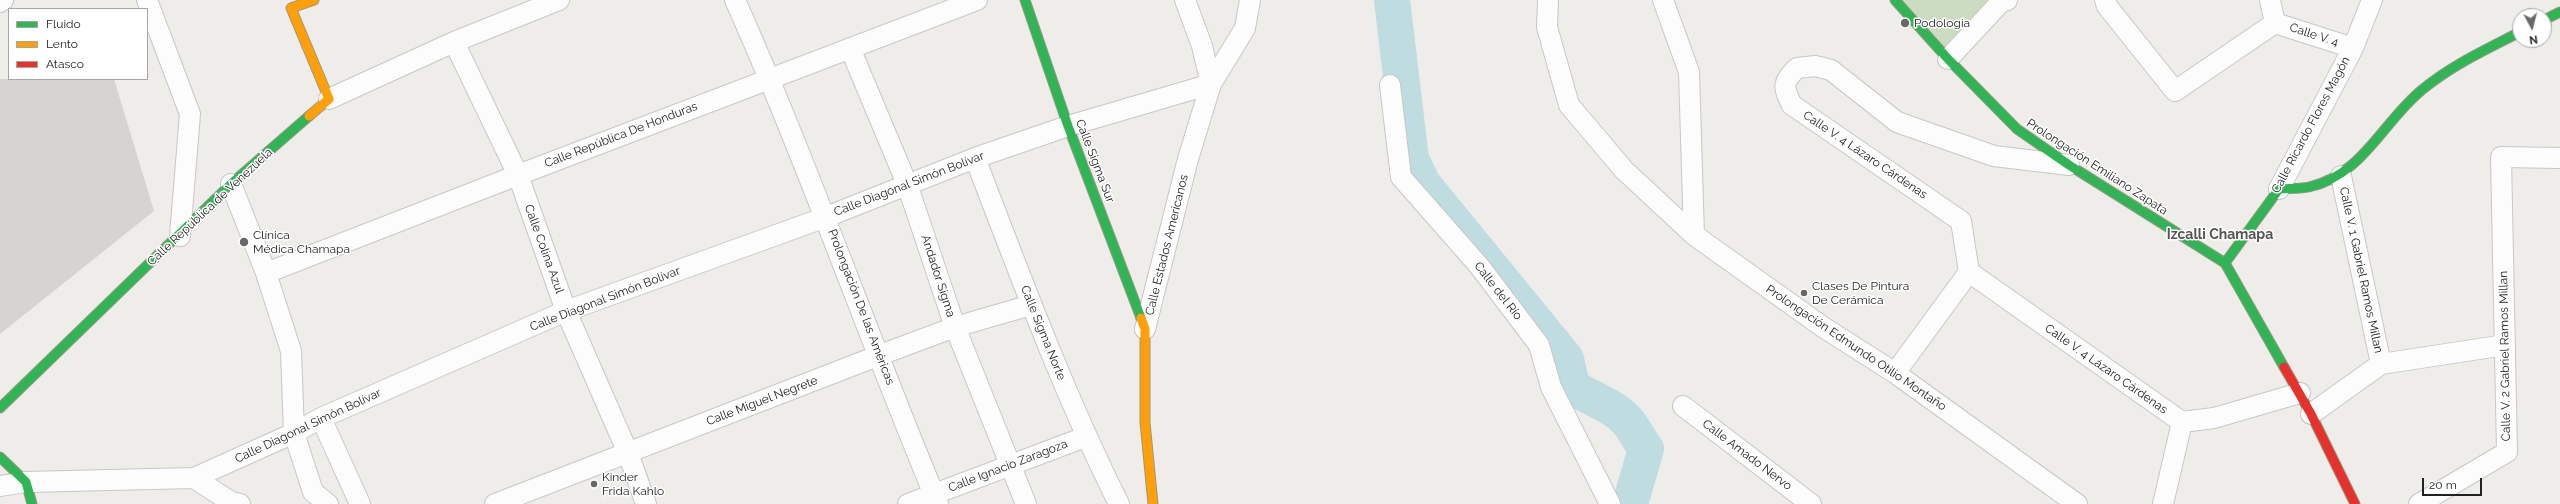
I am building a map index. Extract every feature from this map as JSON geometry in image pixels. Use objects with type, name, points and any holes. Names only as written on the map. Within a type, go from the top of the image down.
[{"type":"main road","points":[[314,0],[289,4],[329,100]]},
{"type":"main road","name":"Calle Sigma Sur","points":[[1025,0],[1068,126],[1145,329]]},
{"type":"main road","name":"Prolongación Emiliano Zapata","points":[[1895,0],[1948,59],[2017,129],[2068,165],[2225,263],[2300,393],[2355,504]]},
{"type":"main road","points":[[2280,189],[2310,187],[2341,176],[2364,157],[2411,99],[2466,60],[2512,36]]},
{"type":"main road","name":"Calle República de Venezuela","points":[[0,408],[180,236],[231,184],[329,100]]},
{"type":"main road","name":"Calle Ricardo Flores Magón","points":[[2225,263],[2280,189]]},
{"type":"main road","name":"Calle Estados Americanos","points":[[1145,329],[1145,422],[1153,504]]},
{"type":"main road","points":[[0,457],[26,482],[32,504]]},
{"type":"street","points":[[147,0],[190,114],[180,236]]},
{"type":"street","name":"Calle República de Venezuela","points":[[329,100],[454,42],[559,0]]},
{"type":"street","name":"Prolongación De las Américas","points":[[735,0],[770,78],[826,217],[936,499]]},
{"type":"street","name":"Calle República De Honduras","points":[[266,273],[770,78],[977,0]]},
{"type":"street","points":[[1185,0],[1202,46],[1212,84]]},
{"type":"street","name":"Calle Estados Americanos","points":[[1145,329],[1188,159],[1212,84],[1245,28],[1250,0]]},
{"type":"street","name":"Prolongación Edmundo Otilio Montaño","points":[[1548,0],[1547,27],[1570,105],[1624,170],[1694,235],[1823,327],[1895,373],[2077,504]]},
{"type":"street","points":[[1663,0],[1689,72],[1694,235]]},
{"type":"street","points":[[1948,59],[2001,2],[2007,0]]},
{"type":"street","points":[[2105,0],[2106,6],[2176,91],[2275,23],[2270,0]]},
{"type":"street","name":"Calle Ricardo Flores Magón","points":[[2280,189],[2353,48],[2372,0]]},
{"type":"street","name":"Calle V. 4","points":[[2275,23],[2353,48]]},
{"type":"street","name":"Calle Colina Azul","points":[[454,42],[518,175],[566,311],[628,453],[646,504]]},
{"type":"street","name":"Andador Sigma","points":[[850,48],[907,184],[955,327],[1026,504]]},
{"type":"street","name":"Calle V. 4 Lázaro Cárdenas","points":[[2068,165],[1994,156],[1897,122],[1831,70],[1815,66],[1797,68],[1786,79],[1784,91],[1792,105],[1961,221],[1969,272],[2182,422]]},
{"type":"street","name":"Calle Diagonal Simón Bolívar","points":[[0,486],[26,482],[194,478],[294,433],[321,418],[566,311],[826,217],[976,158],[1068,126],[1212,84]]},
{"type":"street","name":"Calle del Río","points":[[1390,85],[1401,177],[1480,267],[1539,345],[1551,387],[1610,504]]},
{"type":"street","name":"Calle Sigma Norte","points":[[976,158],[1031,305],[1085,437],[1119,504]]},
{"type":"street","name":"Calle V. 2 Gabriel Ramos Millan","points":[[2419,504],[2507,452],[2501,158],[2560,158]]},
{"type":"street","name":"Calle V. 1 Gabriel Ramos Millan","points":[[2341,176],[2381,364]]},
{"type":"street","points":[[231,184],[266,273],[291,351],[294,433],[313,492],[328,504]]},
{"type":"street","points":[[1895,373],[1969,272]]},
{"type":"street","name":"Calle Miguel Negrete","points":[[495,504],[955,327],[1031,305]]},
{"type":"street","points":[[2311,414],[2381,364],[2505,345]]},
{"type":"street","points":[[2163,504],[2182,422],[2214,418],[2300,393]]},
{"type":"street","name":"Calle Amado Nervo","points":[[1683,406],[1811,504]]},
{"type":"street","points":[[321,418],[360,504]]},
{"type":"street","name":"Calle Ignacio Zaragoza","points":[[908,504],[936,499],[1011,464],[1085,437]]},
{"type":"street","points":[[194,478],[231,502],[240,504]]},
{"type":"green space","points":[[1899,0],[1990,0],[1948,55]]},
{"type":"building","points":[[0,79],[114,80],[154,211],[0,334]]},
{"type":"waterway","points":[[1392,0],[1411,159],[1423,184],[1566,359],[1572,386],[1617,411],[1629,423],[1646,449],[1630,504]]},
{"type":"traffic: fast","points":[[1025,0],[1068,126],[1141,318]]},
{"type":"traffic: fast","points":[[1895,0],[1948,59],[2017,129],[2069,165],[2225,263],[2284,367]]},
{"type":"traffic: fast","points":[[2552,16],[2560,12]]},
{"type":"traffic: fast","points":[[2225,263],[2279,189],[2309,187],[2328,181],[2344,171],[2371,146],[2409,102],[2434,80],[2482,51],[2512,36]]},
{"type":"traffic: fast","points":[[0,408],[231,184],[309,116]]},
{"type":"traffic: fast","points":[[0,457],[26,482],[32,504]]},
{"type":"traffic: slow","points":[[309,116],[329,99],[291,8],[314,0]]},
{"type":"traffic: slow","points":[[1141,318],[1145,329],[1145,422],[1153,504]]},
{"type":"traffic: jam","points":[[2284,367],[2311,414],[2355,504]]},
{"type":"place","name":"Podologia","points":[[1905,23]]},
{"type":"place","name":"Clínica Médica Chamapa","points":[[244,242]]},
{"type":"place","name":"Clases De Pintura De Cerámica","points":[[1804,293]]},
{"type":"place","name":"Kinder Frida Kahlo","points":[[594,484]]},
{"type":"district","name":"Izcalli Chamapa","points":[[2220,235]]}]
